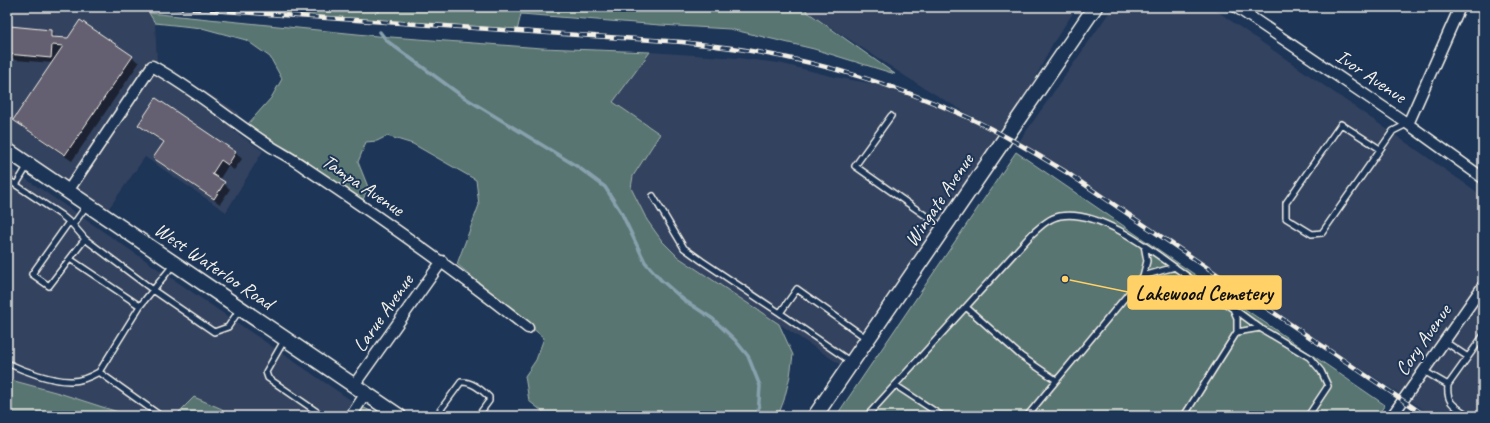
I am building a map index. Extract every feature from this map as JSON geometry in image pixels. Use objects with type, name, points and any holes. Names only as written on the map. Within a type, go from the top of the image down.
[{"type":"street","name":"Wingate Avenue","points":[[815,416],[1095,7]]},
{"type":"street","name":"Ivor Avenue","points":[[1236,7],[1408,124],[1483,178]]},
{"type":"street","points":[[1408,124],[1460,7]]},
{"type":"street","name":"Tampa Avenue","points":[[68,191],[152,66],[174,78],[258,138],[442,261],[528,328]]},
{"type":"street","name":"West Waterloo Road","points":[[7,150],[399,416]]},
{"type":"street","name":"Larue Avenue","points":[[354,385],[442,261]]},
{"type":"street","name":"Cory Avenue","points":[[1392,416],[1483,286]]},
{"type":"street","points":[[350,416],[366,394]]},
{"type":"lane","points":[[891,116],[854,166],[944,228]]},
{"type":"lane","points":[[1380,149],[1341,124],[1286,204],[1286,218],[1312,234],[1322,233],[1393,131],[1408,124]]},
{"type":"lane","points":[[16,185],[28,165]]},
{"type":"lane","points":[[7,179],[71,223],[85,239],[153,290],[214,332],[228,327],[240,308]]},
{"type":"lane","points":[[653,196],[684,248],[852,363]]},
{"type":"lane","points":[[85,239],[49,286],[32,274],[71,223],[88,205]]},
{"type":"lane","points":[[867,416],[1032,234],[1046,222],[1060,216],[1081,216],[1106,223],[1144,245],[1260,328],[1309,357],[1321,371],[1328,386],[1308,416]]},
{"type":"lane","points":[[1027,416],[1143,276],[1147,261],[1144,245]]},
{"type":"lane","points":[[70,258],[140,306]]},
{"type":"lane","points":[[7,363],[50,379],[70,382],[86,379],[99,372],[140,306],[174,263]]},
{"type":"lane","points":[[1143,276],[1175,267]]},
{"type":"lane","points":[[780,313],[797,289],[868,339]]},
{"type":"lane","points":[[966,307],[1022,356],[1056,380]]},
{"type":"lane","points":[[1184,416],[1236,332],[1237,318],[1233,309]]},
{"type":"lane","points":[[1236,332],[1260,328]]},
{"type":"lane","points":[[1469,416],[1450,402],[1447,395],[1448,385],[1483,336]]},
{"type":"lane","points":[[286,339],[269,365],[266,372],[268,378],[323,416]]},
{"type":"lane","points":[[1444,341],[1468,357]]},
{"type":"lane","points":[[1424,371],[1448,385]]},
{"type":"lane","points":[[99,372],[158,414]]},
{"type":"lane","points":[[436,416],[461,382],[467,382],[483,391],[489,397],[489,401],[478,416]]},
{"type":"lane","points":[[894,385],[942,416]]},
{"type":"shaded area","points":[[7,7],[64,7],[149,13],[155,23],[157,61],[239,113],[234,131],[263,151],[226,212],[145,157],[107,211],[7,143]]},
{"type":"shaded area","points":[[808,7],[1077,7],[1053,43],[1006,137],[847,369],[678,257],[662,241],[647,220],[631,188],[633,176],[660,134],[613,102],[650,52],[739,58],[779,63],[835,77],[891,87],[943,107],[1001,134],[908,78],[806,11]]},
{"type":"shaded area","points":[[1113,7],[1211,7],[1483,196],[1483,416],[1433,416],[1018,143]]},
{"type":"shaded area","points":[[7,166],[358,405],[350,416],[126,416],[124,414],[59,393],[7,379]]},
{"type":"green space","points":[[165,7],[808,7],[806,11],[895,74],[814,49],[730,29],[521,14],[517,31]]},
{"type":"green space","points":[[149,13],[377,36],[542,48],[650,52],[613,102],[660,134],[633,176],[631,188],[647,220],[662,241],[678,257],[779,324],[793,355],[790,376],[778,416],[547,415],[529,401],[525,376],[536,360],[544,338],[457,264],[479,205],[476,180],[413,144],[387,136],[377,141],[366,142],[358,162],[368,187],[363,200],[248,124],[271,98],[282,79],[270,57],[246,40],[202,28],[155,23]]},
{"type":"green space","points":[[1016,152],[1385,405],[1377,416],[836,416]]},
{"type":"green space","points":[[7,379],[59,393],[124,414],[126,416],[7,416]]},
{"type":"green space","points":[[194,397],[222,409],[223,416],[175,416]]},
{"type":"green space","points":[[358,405],[381,416],[351,416]]},
{"type":"building","points":[[80,20],[133,56],[65,155],[13,120],[63,46],[52,45],[51,58],[7,54],[10,26],[51,30],[51,37],[68,38]]},
{"type":"building","points":[[156,98],[236,152],[228,165],[221,160],[212,174],[225,182],[214,199],[153,158],[164,142],[138,125]]},
{"type":"waterway","points":[[376,7],[378,11]]},
{"type":"waterway","points":[[380,32],[387,41],[462,96],[578,167],[605,187],[621,212],[645,262],[661,280],[684,300],[713,319],[735,340],[748,356],[760,386],[758,416]]},
{"type":"railway","points":[[165,7],[682,42],[734,48],[779,56],[833,69],[887,85],[978,122],[1004,135],[1066,172],[1426,416]]},
{"type":"place","name":"Lakewood Cemetery","points":[[1065,279]]}]
